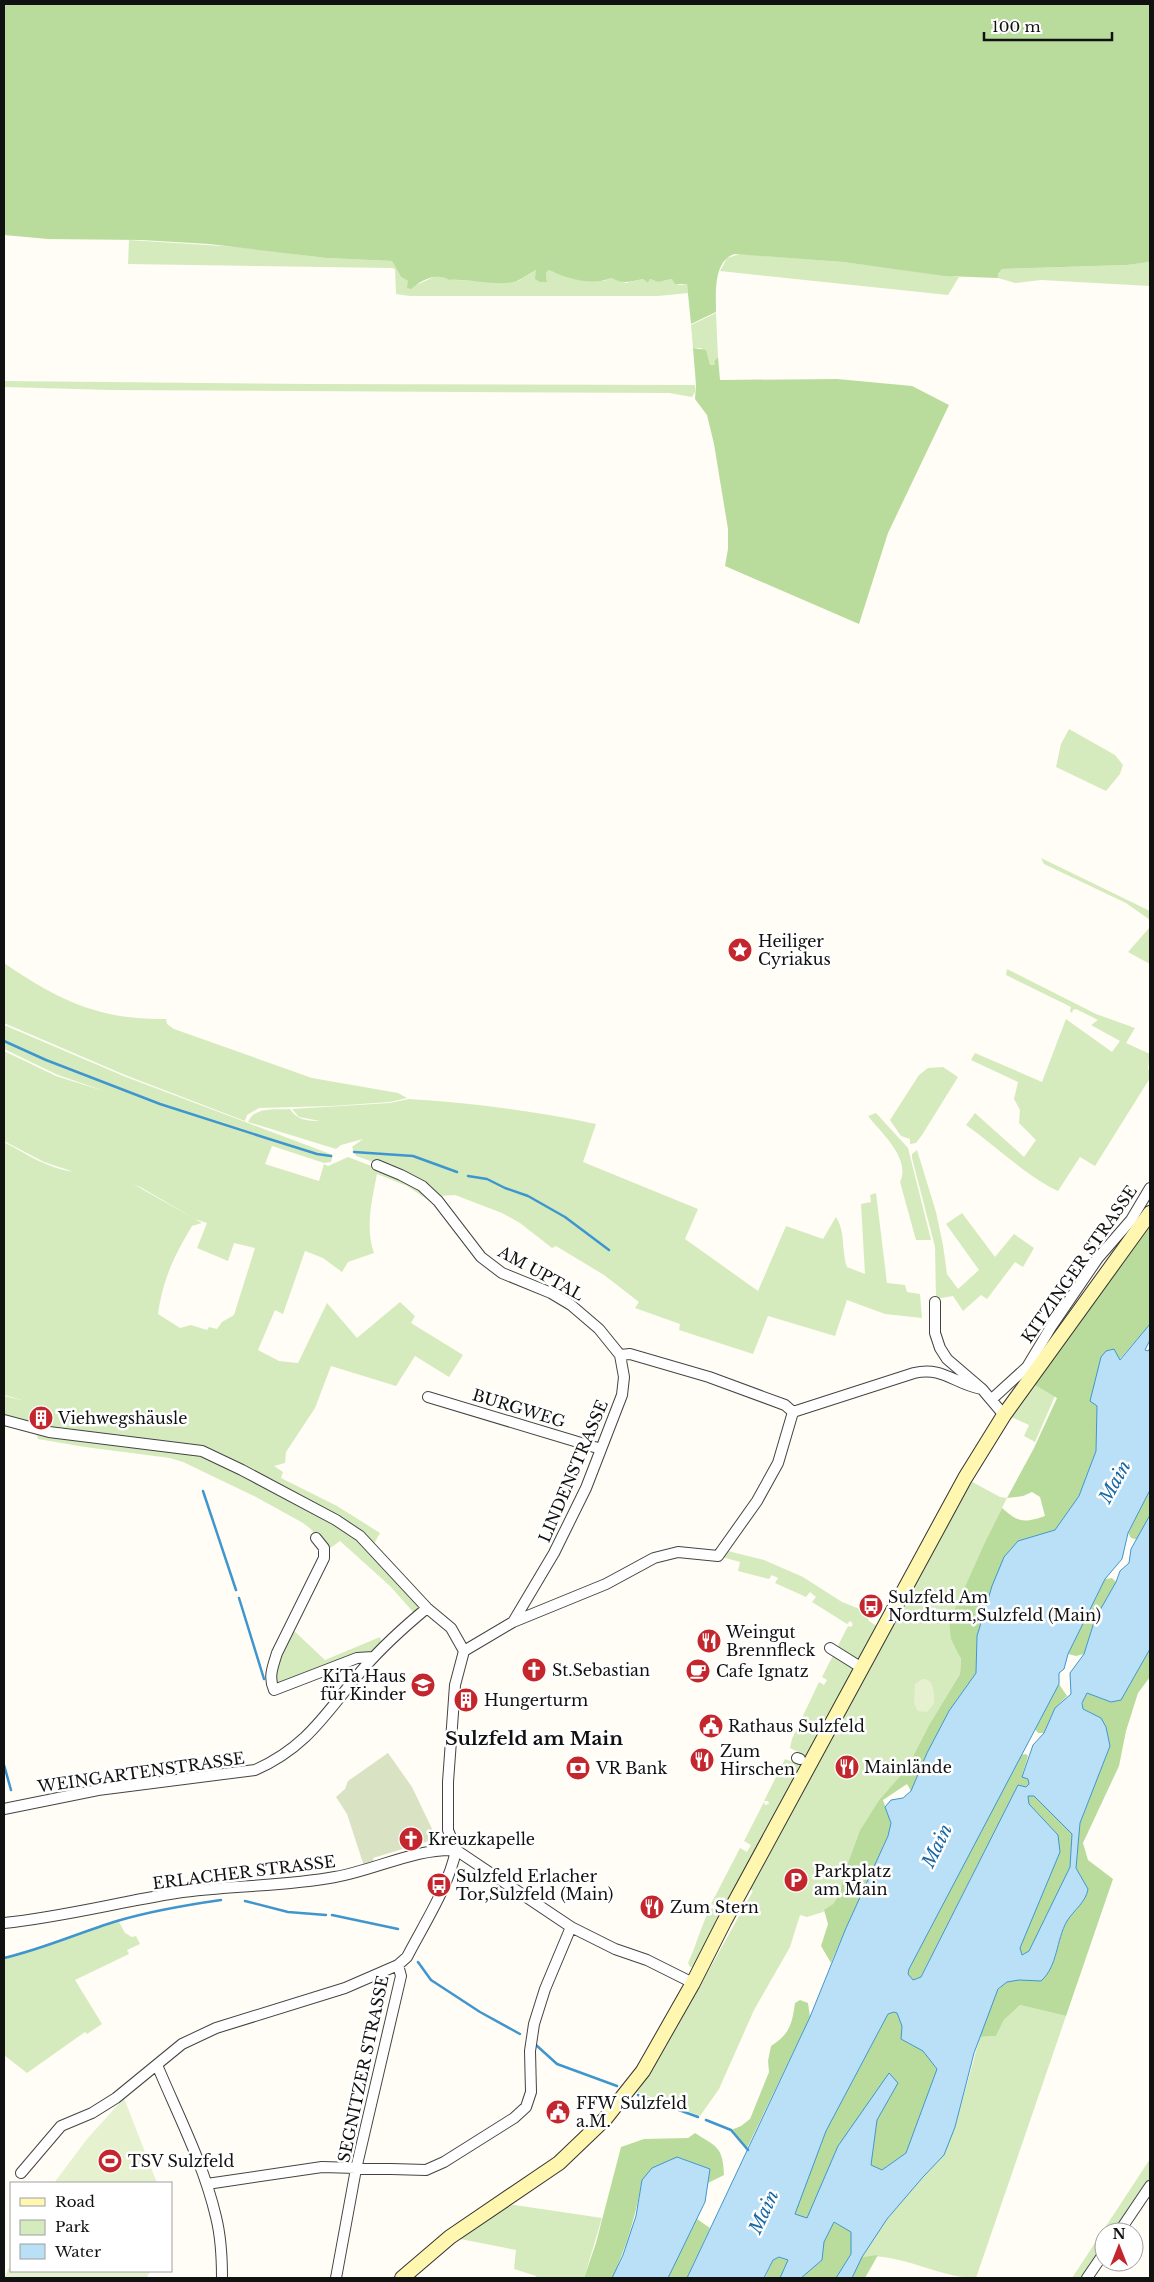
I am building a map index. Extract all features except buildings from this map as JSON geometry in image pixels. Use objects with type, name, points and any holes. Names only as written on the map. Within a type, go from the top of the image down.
[{"type":"main road","points":[[402,2278],[450,2237],[559,2163],[605,2120],[642,2071],[693,1983],[700,1967],[711,1951],[728,1915],[945,1514],[1004,1415],[1150,1213]]},
{"type":"street","name":"AM UPTAL","points":[[377,1165],[401,1175],[428,1191],[481,1257],[502,1273],[551,1293],[571,1305],[599,1328],[620,1355]]},
{"type":"street","name":"KITZINGER STRASSE","points":[[992,1399],[1027,1367],[1056,1319],[1098,1258],[1131,1220],[1150,1188]]},
{"type":"street","points":[[934,1302],[935,1334],[940,1348],[947,1359],[982,1389],[1004,1415]]},
{"type":"street","points":[[620,1355],[630,1354],[709,1377],[785,1405],[793,1412]]},
{"type":"street","name":"LINDENSTRASSE","points":[[464,1651],[513,1622],[554,1553],[586,1488],[622,1395],[624,1377],[620,1355]]},
{"type":"street","points":[[793,1412],[928,1370],[939,1372],[967,1386],[982,1389]]},
{"type":"street","name":"BURGWEG","points":[[428,1397],[601,1449]]},
{"type":"street","points":[[513,1622],[606,1584],[654,1558],[678,1552],[718,1556],[757,1501],[778,1463],[793,1412]]},
{"type":"street","points":[[4,1420],[49,1432],[202,1451],[282,1491],[349,1528],[365,1541],[427,1608],[451,1628],[464,1651],[455,1685],[448,1782],[448,1830],[456,1850],[571,1927],[616,1949],[647,1960],[693,1983]]},
{"type":"street","points":[[316,1538],[324,1548],[324,1558],[277,1653],[272,1670],[271,1684],[274,1690],[357,1658],[373,1657]]},
{"type":"street","name":"WEINGARTENSTRASSE","points":[[4,1809],[98,1790],[254,1770],[291,1751],[307,1736],[373,1657],[427,1608]]},
{"type":"street","points":[[830,1648],[862,1668]]},
{"type":"street","name":"ERLACHER STRASSE","points":[[4,1923],[117,1905],[176,1893],[251,1885],[275,1886],[336,1877],[438,1849],[456,1850]]},
{"type":"street","name":"SEGNITZER STRASSE","points":[[336,2278],[356,2169],[401,1976],[398,1965],[407,1957],[442,1888],[454,1863],[456,1850]]},
{"type":"street","points":[[207,2184],[322,2167],[426,2170],[444,2162],[514,2118],[526,2107],[531,2092],[530,2051],[534,2024],[545,1989],[571,1927]]},
{"type":"street","points":[[21,2172],[61,2126],[92,2113],[116,2098],[182,2044],[216,2028],[345,1988],[398,1965]]},
{"type":"street","points":[[157,2066],[207,2184],[217,2218],[222,2253],[222,2278]]},
{"type":"street","points":[[1126,2222],[1150,2186]]},
{"type":"green space","points":[[4,4],[1150,4],[1150,262],[1127,265],[1002,269],[998,274],[998,278],[945,276],[843,262],[735,254],[728,257],[719,270],[716,287],[716,312],[691,324],[687,284],[675,284],[672,279],[658,282],[650,279],[648,283],[643,279],[623,282],[612,278],[588,281],[572,279],[549,270],[546,273],[547,282],[540,282],[535,279],[536,270],[519,280],[504,283],[449,280],[434,277],[424,280],[411,289],[407,288],[408,281],[401,277],[392,261],[326,258],[209,244],[141,240],[48,239],[4,235]]},
{"type":"green space","points":[[129,240],[238,247],[326,258],[392,261],[401,277],[415,285],[436,277],[449,280],[518,281],[536,270],[537,275],[547,282],[546,273],[549,270],[574,279],[604,281],[612,278],[626,283],[643,279],[648,283],[650,279],[658,282],[672,279],[679,285],[687,284],[688,293],[658,296],[410,296],[396,294],[395,269],[392,268],[128,264]]},
{"type":"green space","points":[[740,254],[843,262],[959,277],[948,295],[720,271],[727,258]]},
{"type":"green space","points":[[1150,262],[1150,286],[1041,280],[1015,283],[998,278],[998,274],[1002,269],[1127,265]]},
{"type":"green space","points":[[716,313],[718,357],[714,361],[715,365],[710,365],[701,348],[693,348],[691,325]]},
{"type":"green space","points":[[693,348],[706,350],[710,365],[715,365],[714,361],[718,357],[720,380],[837,379],[912,386],[949,405],[888,533],[859,624],[725,566],[728,549],[728,529],[714,444],[707,415],[695,399],[696,385]]},
{"type":"green space","points":[[4,381],[695,385],[695,392],[692,397],[669,393],[112,390],[4,387]]},
{"type":"green space","points":[[1069,729],[1115,755],[1123,765],[1120,774],[1106,791],[1056,767],[1061,744]]},
{"type":"green space","points":[[1041,858],[1150,911],[1150,920],[1126,903],[1044,864]]},
{"type":"green space","points":[[1150,927],[1150,964],[1128,952]]},
{"type":"green space","points":[[4,963],[43,988],[80,1005],[120,1016],[166,1019],[167,1024],[174,1029],[312,1078],[398,1093],[407,1098],[390,1102],[332,1106],[259,1108],[247,1115],[245,1121],[125,1075],[4,1023]]},
{"type":"green space","points":[[1007,969],[1096,1014],[1135,1028],[1126,1043],[1150,1054],[1148,1069],[1150,1070],[1150,1078],[1095,1166],[1080,1157],[1058,1191],[1034,1177],[966,1125],[975,1113],[1024,1157],[1036,1140],[1019,1123],[1020,1110],[1014,1099],[1018,1082],[971,1060],[975,1053],[1042,1082],[1066,1019],[1112,1052],[1120,1041],[1091,1025],[1098,1020],[1076,1009],[1072,1013],[1070,1011],[1071,1007],[1006,975]]},
{"type":"green space","points":[[4,1025],[126,1077],[333,1155],[331,1162],[324,1163],[242,1136],[272,1146],[265,1164],[319,1181],[324,1164],[328,1166],[348,1157],[400,1177],[429,1198],[428,1200],[407,1186],[377,1174],[371,1204],[370,1224],[371,1244],[374,1253],[348,1262],[342,1272],[323,1258],[305,1251],[283,1314],[275,1310],[258,1350],[279,1361],[298,1363],[327,1303],[357,1338],[400,1302],[415,1316],[411,1323],[463,1355],[449,1377],[415,1356],[396,1386],[331,1366],[315,1408],[286,1452],[285,1463],[274,1466],[283,1472],[281,1478],[337,1506],[380,1533],[371,1549],[423,1605],[414,1613],[390,1586],[340,1541],[326,1551],[311,1529],[303,1523],[256,1497],[183,1462],[170,1458],[38,1439],[36,1431],[4,1419],[4,1396],[26,1401],[4,1395],[4,1142],[29,1156],[56,1168],[74,1172],[44,1162],[4,1141],[4,1051],[56,1076],[107,1092],[58,1075],[4,1049]],"holes":[[[133,1184],[195,1219],[207,1223],[197,1248],[228,1261],[234,1243],[255,1248],[234,1315],[222,1322],[217,1329],[209,1327],[207,1330],[191,1325],[180,1328],[158,1314],[166,1279],[180,1247],[192,1226],[202,1223]]]},
{"type":"green space","points":[[943,1067],[958,1077],[922,1135],[916,1143],[910,1144],[910,1139],[901,1136],[890,1120],[919,1075],[928,1068]]},
{"type":"green space","points":[[409,1099],[503,1108],[596,1124],[583,1162],[698,1209],[685,1239],[758,1291],[786,1226],[823,1239],[836,1217],[841,1229],[847,1267],[865,1274],[861,1204],[871,1202],[870,1195],[876,1193],[887,1283],[905,1285],[907,1292],[920,1294],[922,1318],[885,1314],[847,1300],[835,1336],[768,1316],[753,1354],[679,1330],[680,1324],[635,1308],[639,1302],[604,1275],[556,1246],[552,1248],[520,1223],[502,1213],[455,1195],[438,1196],[402,1172],[356,1156],[352,1147],[363,1139],[341,1145],[336,1149],[248,1122],[255,1113],[266,1110],[290,1109],[296,1116],[303,1119],[320,1121],[299,1117],[292,1109],[390,1103]]},
{"type":"green space","points":[[876,1113],[908,1148],[931,1240],[916,1240],[900,1182],[902,1173],[898,1155],[887,1138],[868,1116]]},
{"type":"green space","points":[[917,1150],[936,1212],[947,1274],[958,1289],[979,1270],[946,1224],[962,1213],[995,1257],[1014,1234],[1034,1248],[1023,1267],[1015,1262],[987,1299],[981,1295],[963,1311],[953,1296],[936,1299],[935,1247],[912,1158],[912,1154]]},
{"type":"green space","points":[[1150,1217],[1150,1324],[1119,1360],[1097,1406],[1096,1451],[1079,1496],[1055,1530],[1018,1541],[977,1636],[976,1673],[949,1711],[927,1753],[911,1791],[907,1784],[883,1800],[891,1823],[888,1836],[831,1963],[821,1946],[828,1924],[824,1910],[833,1904],[839,1895],[846,1868],[860,1830],[879,1800],[907,1768],[929,1725],[960,1674],[961,1659],[951,1639],[949,1622],[984,1544],[1002,1508],[1013,1517],[1022,1520],[1032,1520],[1045,1516],[1040,1497],[1032,1492],[1023,1496],[1007,1498],[1034,1448],[1057,1398],[1030,1382]]},
{"type":"green space","points":[[1030,1382],[1055,1396],[1035,1442],[1024,1436],[1029,1425],[1007,1415]]},
{"type":"green space","points":[[965,1478],[1000,1497],[1007,1498],[949,1622],[952,1639],[961,1659],[960,1674],[929,1725],[907,1768],[879,1800],[860,1830],[846,1868],[839,1895],[833,1904],[823,1912],[807,1917],[800,1915],[790,1947],[754,2010],[719,2089],[700,2116],[637,2092],[662,2054],[753,1891],[744,1886],[700,1967],[690,1967],[688,1963],[704,1923],[710,1909],[714,1908],[714,1905],[711,1904],[740,1848],[747,1852],[751,1845],[744,1841],[764,1802],[765,1805],[769,1804],[768,1801],[764,1801],[785,1759],[795,1763],[800,1753],[790,1748],[792,1739],[819,1682],[824,1685],[827,1680],[822,1677],[848,1626],[851,1627],[853,1624],[850,1621],[847,1624],[812,1602],[816,1597],[810,1592],[806,1597],[775,1583],[778,1578],[772,1575],[769,1579],[738,1571],[740,1562],[718,1556],[724,1550],[764,1560],[803,1577],[842,1602],[865,1611],[869,1621],[883,1630]]},
{"type":"green space","points":[[1150,1490],[1150,1515],[1138,1540],[1131,1538],[1128,1533]]},
{"type":"green space","points":[[1112,1578],[1116,1582],[1095,1619],[1084,1654],[1076,1656],[1068,1654],[1105,1579]]},
{"type":"green space","points":[[291,1628],[325,1660],[380,1637],[381,1641],[371,1655],[290,1683],[273,1685],[272,1678]]},
{"type":"green space","points":[[1150,1649],[1150,1677],[1138,1693],[1126,1731],[1119,1766],[1083,1843],[1088,1860],[1113,1879],[1066,2016],[1020,2005],[1004,2020],[996,2036],[980,2037],[990,2007],[1001,1986],[1006,1982],[1014,1980],[1041,1981],[1047,1975],[1054,1960],[1063,1928],[1087,1894],[1088,1889],[1076,1868],[1080,1823],[1110,1746],[1101,1718],[1083,1709],[1083,1702],[1087,1693],[1111,1702],[1121,1700]]},
{"type":"green space","points":[[922,1679],[932,1684],[934,1691],[934,1704],[927,1712],[918,1711],[914,1704],[915,1684]]},
{"type":"green space","points":[[1059,1684],[1067,1696],[1055,1708],[1044,1733],[1038,1733],[1034,1728]]},
{"type":"green space","points":[[388,1753],[412,1787],[434,1833],[429,1841],[373,1858],[374,1863],[364,1866],[347,1814],[336,1797],[345,1789],[348,1781]]},
{"type":"green space","points":[[1026,1754],[1028,1756],[1022,1776],[1029,1780],[1029,1784],[1026,1787],[1018,1785],[921,1977],[913,1980],[908,1974],[909,1969],[1020,1755]]},
{"type":"green space","points":[[1027,1796],[1034,1796],[1072,1834],[1070,1867],[1029,1951],[1022,1955],[1020,1948],[1060,1852],[1058,1835],[1029,1804]]},
{"type":"green space","points":[[118,1920],[125,1933],[132,1937],[136,1936],[140,1944],[127,1950],[129,1954],[75,1980],[102,2024],[87,2034],[85,2032],[27,2073],[4,2055],[4,1957],[61,1941]]},
{"type":"green space","points":[[800,2000],[808,2003],[810,2017],[747,2148],[731,2130],[741,2126],[750,2119],[769,2072],[768,2061],[771,2046],[786,2033],[793,2017],[795,2003]]},
{"type":"green space","points":[[1020,2005],[1066,2016],[976,2278],[947,2274],[890,2258],[862,2257],[887,2219],[944,2155],[955,2127],[980,2037],[996,2036],[1004,2020]]},
{"type":"green space","points":[[891,2012],[897,2013],[902,2026],[901,2039],[923,2051],[937,2069],[906,2153],[882,2170],[871,2165],[877,2120],[898,2083],[838,2146],[807,2219],[794,2214],[826,2131],[888,2014]]},
{"type":"green space","name":"TSV Sulzfeld","points":[[124,2098],[157,2182],[55,2182],[87,2139]]},
{"type":"green space","points":[[695,2133],[714,2145],[720,2153],[724,2175],[708,2183],[710,2169],[677,2157],[642,2180],[630,2230],[612,2278],[584,2278],[596,2243],[621,2147],[644,2139],[688,2138]]},
{"type":"green space","points":[[1150,2159],[1150,2186],[1126,2222],[1109,2222]]},
{"type":"green space","points":[[501,2203],[602,2218],[584,2278],[535,2278],[536,2276],[514,2269],[516,2250],[450,2237]]},
{"type":"green space","points":[[697,2219],[710,2228],[687,2278],[668,2278]]},
{"type":"green space","points":[[833,2222],[851,2231],[851,2254],[836,2278],[801,2278],[822,2260],[824,2242]]},
{"type":"green space","points":[[1094,2244],[1094,2268],[1087,2278],[1072,2278]]},
{"type":"green space","points":[[878,2255],[865,2278],[852,2278],[862,2257]]},
{"type":"green space","points":[[779,2257],[788,2260],[780,2278],[765,2278],[773,2260]]},
{"type":"green space","points":[[10,2266],[10,2272],[150,2272],[147,2278],[4,2278]]},
{"type":"water","name":"Main","points":[[1150,1324],[1150,1340],[1145,1350],[1148,1351],[1150,1348],[1150,1490],[1128,1533],[1122,1559],[1105,1579],[1068,1654],[1064,1669],[1059,1673],[1059,1684],[908,1974],[913,1980],[921,1977],[1018,1785],[1026,1787],[1029,1784],[1028,1779],[1022,1777],[1033,1745],[1044,1733],[1055,1708],[1071,1694],[1070,1673],[1084,1654],[1095,1619],[1116,1582],[1120,1571],[1129,1563],[1131,1549],[1150,1515],[1150,1649],[1121,1700],[1111,1702],[1087,1693],[1082,1703],[1083,1709],[1101,1718],[1106,1727],[1110,1746],[1080,1823],[1076,1868],[1088,1889],[1087,1894],[1063,1928],[1054,1960],[1047,1975],[1041,1981],[1019,1980],[1007,1982],[998,1989],[974,2053],[955,2127],[944,2155],[887,2219],[862,2257],[852,2278],[836,2278],[851,2254],[851,2232],[834,2222],[824,2242],[822,2260],[801,2278],[780,2278],[788,2260],[779,2257],[773,2260],[764,2278],[687,2278],[810,2017],[846,1928],[888,1836],[891,1823],[885,1807],[891,1800],[903,1798],[911,1791],[927,1753],[949,1711],[976,1673],[977,1636],[992,1586],[1004,1557],[1018,1541],[1055,1530],[1079,1496],[1096,1451],[1097,1406],[1090,1401],[1101,1357],[1106,1351],[1114,1349],[1120,1360]],"holes":[[[1028,1796],[1034,1796],[1072,1834],[1070,1867],[1029,1951],[1022,1955],[1020,1948],[1060,1852],[1058,1835],[1029,1804]],[[897,2013],[902,2026],[901,2039],[923,2051],[937,2069],[906,2153],[882,2170],[871,2165],[877,2120],[898,2083],[889,2073],[838,2146],[807,2218],[795,2214],[826,2131],[888,2014]]]},
{"type":"water","points":[[677,2157],[710,2169],[705,2202],[668,2278],[612,2278],[623,2255],[636,2216],[642,2180],[652,2168]]},
{"type":"waterway","points":[[4,1041],[46,1060],[160,1104],[317,1154],[331,1156]]},
{"type":"waterway","points":[[354,1152],[413,1156],[457,1172]]},
{"type":"waterway","points":[[468,1176],[487,1179],[528,1196],[565,1217],[609,1250]]},
{"type":"waterway","points":[[203,1491],[236,1590]]},
{"type":"waterway","points":[[239,1598],[264,1679]]},
{"type":"waterway","points":[[4,1765],[11,1790]]},
{"type":"waterway","points":[[4,1958],[130,1917],[221,1900]]},
{"type":"waterway","points":[[245,1901],[288,1912],[326,1915]]},
{"type":"waterway","points":[[332,1915],[398,1929]]},
{"type":"waterway","points":[[418,1962],[431,1980],[480,2012],[520,2034]]},
{"type":"waterway","points":[[536,2045],[557,2064],[617,2086]]},
{"type":"waterway","points":[[638,2095],[698,2117]]},
{"type":"waterway","points":[[706,2120],[731,2130],[748,2150]]},
{"type":"place","name":"Heiliger Cyriakus","points":[[740,950]]},
{"type":"place","name":"Viehwegshäusle","points":[[41,1418]]},
{"type":"place","name":"Sulzfeld Am Nordturm,Sulzfeld (Main)","points":[[871,1606]]},
{"type":"place","name":"Weingut Brennfleck","points":[[709,1641]]},
{"type":"place","name":"St.Sebastian","points":[[534,1670]]},
{"type":"place","name":"Cafe Ignatz","points":[[698,1671]]},
{"type":"place","name":"KiTa Haus für Kinder","points":[[423,1685]]},
{"type":"place","name":"Hungerturm","points":[[466,1700]]},
{"type":"place","name":"Rathaus Sulzfeld","points":[[711,1726]]},
{"type":"place","name":"Zum Hirschen","points":[[702,1760]]},
{"type":"place","name":"Mainlände","points":[[847,1767]]},
{"type":"place","name":"VR Bank","points":[[578,1768]]},
{"type":"place","name":"Kreuzkapelle","points":[[411,1839]]},
{"type":"place","name":"Parkplatz am Main","points":[[796,1880]]},
{"type":"place","name":"Sulzfeld Erlacher Tor,Sulzfeld (Main)","points":[[439,1885]]},
{"type":"place","name":"Zum Stern","points":[[652,1907]]},
{"type":"place","name":"FFW Sulzfeld a.M.","points":[[558,2112]]},
{"type":"place","name":"TSV Sulzfeld","points":[[110,2161]]},
{"type":"district","name":"Sulzfeld am Main","points":[[534,1738]]}]
